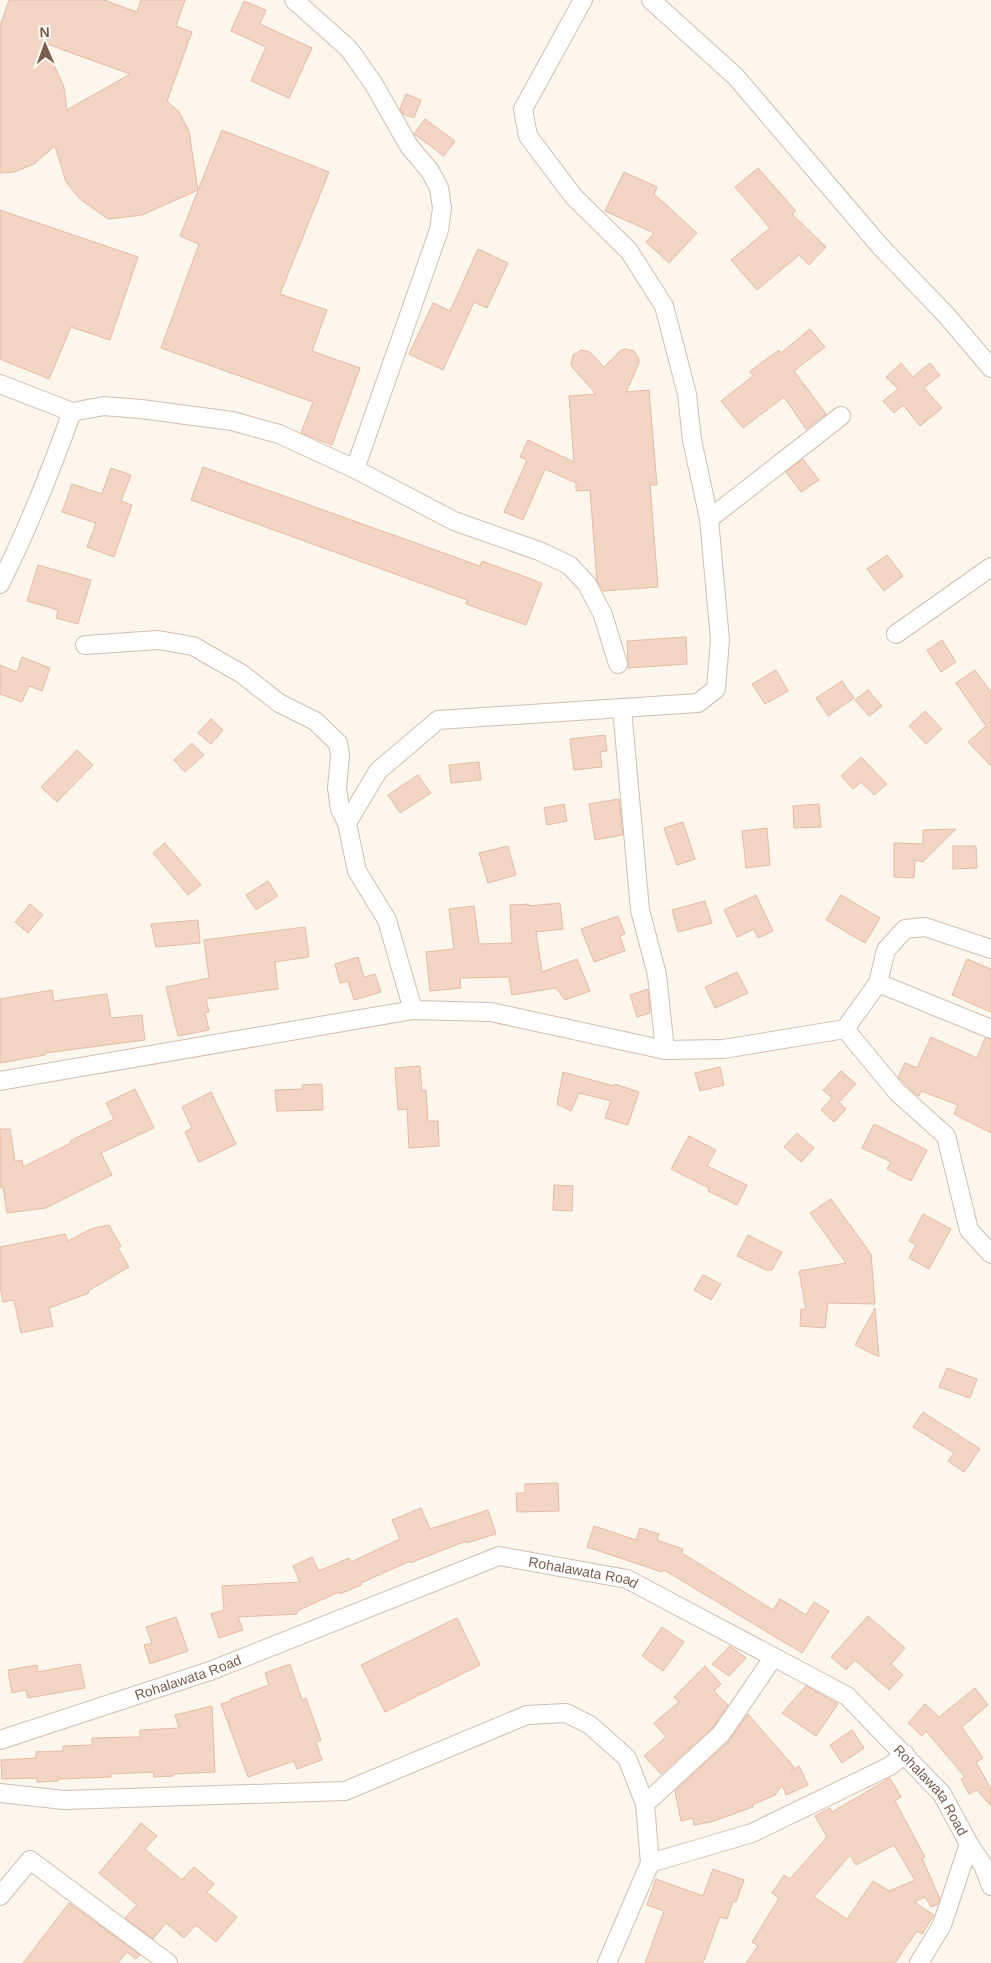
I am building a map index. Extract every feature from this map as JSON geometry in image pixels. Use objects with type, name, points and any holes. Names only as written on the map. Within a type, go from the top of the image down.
[{"type":"street","points":[[294,0],[350,49],[373,83],[409,146],[430,171],[439,188],[442,208],[439,230],[354,469]]},
{"type":"street","points":[[347,823],[378,772],[438,720],[698,702],[716,689],[720,640],[709,519],[692,440],[686,394],[664,306],[628,251],[574,197],[528,136],[523,109],[583,0]]},
{"type":"street","points":[[651,0],[736,77],[880,246],[947,316],[991,368]]},
{"type":"street","points":[[0,384],[72,412],[104,406],[141,409],[232,421],[279,434],[354,469],[454,521],[539,551],[569,565],[587,584],[603,615],[618,664]]},
{"type":"street","points":[[0,584],[18,549],[58,452],[72,412]]},
{"type":"street","points":[[709,519],[841,416]]},
{"type":"street","points":[[896,634],[991,567]]},
{"type":"street","points":[[85,645],[158,640],[193,646],[242,674],[279,703],[315,721],[338,742],[340,756],[337,788],[340,809],[347,823],[357,871],[387,920],[413,1010]]},
{"type":"street","points":[[622,708],[640,910],[657,976],[665,1050]]},
{"type":"street","points":[[0,1081],[413,1010],[491,1012],[665,1050],[723,1049],[845,1029],[878,983],[886,950],[905,929],[925,927],[991,949]]},
{"type":"street","points":[[878,983],[991,1029]]},
{"type":"street","points":[[845,1029],[897,1092],[946,1136],[968,1230],[991,1254]]},
{"type":"street","name":"Rohalawata Road","points":[[0,1740],[210,1671],[499,1556],[627,1578],[847,1696],[942,1794],[969,1844],[942,1925],[919,1963]]},
{"type":"street","points":[[645,1804],[721,1734],[773,1658]]},
{"type":"street","points":[[0,1794],[64,1800],[345,1792],[526,1715],[566,1713],[590,1725],[627,1758],[645,1804],[650,1864],[607,1963]]},
{"type":"street","points":[[650,1864],[752,1833],[890,1766],[905,1754]]},
{"type":"street","points":[[969,1844],[983,1865],[991,1886]]},
{"type":"street","points":[[0,1896],[30,1860],[168,1963]]},
{"type":"building","points":[[9,0],[104,0],[137,12],[141,0],[185,0],[176,26],[192,32],[167,101],[179,112],[189,131],[198,190],[142,215],[108,219],[80,199],[66,182],[55,146],[34,164],[14,172],[0,173],[0,26]],"holes":[[[44,43],[130,74],[67,110],[64,87]]]},
{"type":"building","points":[[244,1],[266,10],[260,24],[312,48],[289,98],[251,81],[266,47],[231,31]]},
{"type":"building","points":[[406,94],[421,100],[414,118],[403,114],[400,109]]},
{"type":"building","points":[[425,119],[455,141],[444,156],[414,134]]},
{"type":"building","points":[[222,130],[329,172],[280,294],[327,310],[312,351],[360,368],[332,445],[301,433],[313,402],[161,348],[199,244],[180,236]]},
{"type":"building","points":[[758,168],[796,211],[792,214],[826,247],[809,265],[799,255],[757,290],[731,260],[770,228],[735,187]]},
{"type":"building","points":[[624,172],[657,187],[654,194],[697,233],[669,263],[646,242],[654,233],[605,211]]},
{"type":"building","points":[[0,210],[138,257],[110,340],[71,327],[49,379],[0,359]]},
{"type":"building","points":[[478,249],[508,263],[487,308],[474,302],[443,370],[409,354],[433,303],[450,311]]},
{"type":"building","points":[[810,329],[825,347],[794,371],[826,414],[806,429],[784,397],[743,428],[721,401],[753,376],[750,371],[779,350],[781,353]]},
{"type":"building","points":[[581,350],[590,352],[604,367],[621,350],[634,351],[639,359],[626,392],[649,390],[657,485],[650,485],[658,587],[603,591],[597,581],[590,490],[576,491],[576,483],[545,469],[523,520],[504,512],[527,460],[520,457],[528,440],[574,462],[569,396],[596,394],[573,368],[571,364],[573,355]]},
{"type":"building","points":[[901,363],[913,377],[930,363],[940,375],[924,388],[942,408],[920,426],[903,405],[894,413],[883,401],[898,389],[886,377]]},
{"type":"building","points":[[803,459],[819,480],[801,492],[786,472]]},
{"type":"building","points":[[203,467],[480,566],[482,561],[542,583],[526,625],[466,604],[467,600],[191,500]]},
{"type":"building","points":[[111,468],[131,475],[121,501],[132,505],[114,557],[87,547],[96,523],[62,512],[72,484],[102,494]]},
{"type":"building","points":[[887,555],[903,576],[884,591],[867,569]]},
{"type":"building","points":[[38,565],[91,580],[78,624],[56,618],[58,610],[27,601]]},
{"type":"building","points":[[686,637],[687,664],[628,668],[627,641]]},
{"type":"building","points":[[942,640],[956,662],[941,672],[927,650]]},
{"type":"building","points":[[22,657],[50,668],[42,691],[29,686],[22,702],[0,694],[0,665],[17,672]]},
{"type":"building","points":[[776,670],[788,691],[765,704],[752,684]]},
{"type":"building","points":[[975,670],[991,692],[991,766],[968,742],[986,726],[956,683]]},
{"type":"building","points":[[842,681],[854,698],[828,716],[816,698]]},
{"type":"building","points":[[868,690],[882,706],[869,716],[855,700]]},
{"type":"building","points":[[925,711],[942,729],[926,744],[909,726]]},
{"type":"building","points":[[211,719],[223,730],[211,744],[198,733]]},
{"type":"building","points":[[605,735],[607,751],[600,752],[602,767],[574,770],[570,739]]},
{"type":"building","points":[[192,743],[204,755],[185,772],[174,760]]},
{"type":"building","points":[[77,750],[93,765],[57,802],[41,787]]},
{"type":"building","points":[[861,757],[887,784],[874,795],[861,782],[853,789],[841,776]]},
{"type":"building","points":[[479,762],[481,780],[451,783],[449,765]]},
{"type":"building","points":[[418,775],[431,793],[400,813],[388,795]]},
{"type":"building","points":[[619,799],[623,835],[595,840],[589,804]]},
{"type":"building","points":[[564,804],[567,821],[547,825],[544,808]]},
{"type":"building","points":[[819,804],[821,827],[794,828],[793,806]]},
{"type":"building","points":[[683,822],[695,859],[677,865],[664,828]]},
{"type":"building","points":[[767,828],[770,865],[746,868],[742,831]]},
{"type":"building","points":[[956,829],[923,862],[915,860],[914,878],[894,877],[894,843],[923,844],[923,830]]},
{"type":"building","points":[[165,843],[201,885],[188,895],[153,853]]},
{"type":"building","points":[[508,846],[516,875],[488,883],[479,853]]},
{"type":"building","points":[[953,846],[976,846],[977,868],[953,869]]},
{"type":"building","points":[[268,881],[278,896],[256,910],[246,895]]},
{"type":"building","points":[[756,895],[773,931],[758,938],[754,929],[737,937],[724,910]]},
{"type":"building","points":[[841,895],[880,918],[865,943],[826,920]]},
{"type":"building","points":[[705,901],[712,923],[678,932],[672,910]]},
{"type":"building","points":[[560,903],[563,929],[536,932],[542,972],[577,959],[590,991],[565,1000],[556,988],[512,995],[509,977],[460,978],[461,988],[430,991],[426,952],[454,949],[449,909],[474,906],[479,944],[512,943],[510,905],[529,904],[529,906]]},
{"type":"building","points":[[30,904],[43,915],[28,933],[15,922]]},
{"type":"building","points":[[618,916],[625,934],[620,936],[625,951],[594,962],[581,929]]},
{"type":"building","points":[[198,920],[200,943],[156,947],[151,924]]},
{"type":"building","points":[[305,927],[309,957],[275,962],[278,989],[206,999],[209,1012],[205,1013],[209,1030],[178,1036],[166,987],[209,978],[204,940]]},
{"type":"building","points":[[358,957],[364,977],[375,974],[381,992],[354,1000],[348,981],[340,983],[335,964]]},
{"type":"building","points":[[967,959],[991,969],[991,1012],[952,995]]},
{"type":"building","points":[[737,972],[748,993],[715,1008],[705,987]]},
{"type":"building","points":[[648,989],[650,1013],[637,1017],[630,995]]},
{"type":"building","points":[[52,990],[54,1001],[107,994],[111,1018],[142,1015],[145,1040],[45,1053],[45,1055],[0,1063],[0,999]]},
{"type":"building","points":[[931,1037],[977,1058],[985,1038],[991,1039],[991,1133],[954,1114],[958,1105],[921,1091],[919,1096],[898,1077],[905,1063],[917,1068]]},
{"type":"building","points":[[420,1066],[422,1091],[426,1090],[428,1121],[438,1121],[439,1146],[409,1148],[407,1109],[398,1110],[395,1068]]},
{"type":"building","points":[[720,1067],[724,1085],[700,1091],[695,1073]]},
{"type":"building","points":[[841,1071],[856,1084],[839,1102],[846,1109],[834,1122],[821,1110],[832,1098],[823,1090]]},
{"type":"building","points":[[563,1072],[614,1086],[615,1084],[639,1092],[628,1125],[605,1118],[611,1101],[579,1093],[571,1111],[557,1104]]},
{"type":"building","points":[[322,1084],[323,1110],[277,1111],[275,1090],[303,1089],[302,1085]]},
{"type":"building","points":[[135,1089],[154,1128],[101,1153],[112,1175],[46,1208],[7,1213],[3,1187],[0,1188],[0,1129],[10,1129],[15,1161],[22,1160],[23,1167],[114,1119],[106,1103]]},
{"type":"building","points":[[211,1092],[236,1144],[199,1162],[185,1132],[192,1128],[182,1107]]},
{"type":"building","points":[[874,1124],[927,1150],[911,1181],[887,1169],[891,1162],[862,1148]]},
{"type":"building","points":[[797,1133],[814,1148],[801,1162],[784,1147]]},
{"type":"building","points":[[689,1136],[716,1150],[707,1166],[747,1185],[737,1205],[708,1191],[709,1188],[671,1169]]},
{"type":"building","points":[[554,1185],[573,1186],[572,1211],[553,1210]]},
{"type":"building","points":[[831,1199],[871,1254],[875,1304],[828,1303],[825,1328],[800,1326],[801,1309],[806,1310],[799,1271],[846,1263],[810,1213]]},
{"type":"building","points":[[923,1214],[951,1229],[929,1269],[909,1258],[916,1245],[909,1241]]},
{"type":"building","points":[[109,1225],[121,1246],[118,1248],[129,1267],[88,1291],[89,1293],[49,1308],[53,1326],[21,1333],[14,1300],[3,1302],[0,1286],[0,1247],[65,1234],[68,1241],[93,1228]]},
{"type":"building","points":[[748,1235],[782,1252],[772,1270],[766,1270],[737,1256]]},
{"type":"building","points":[[703,1275],[721,1284],[711,1300],[694,1290]]},
{"type":"building","points":[[875,1308],[879,1357],[855,1345]]},
{"type":"building","points":[[947,1368],[977,1379],[970,1398],[939,1387]]},
{"type":"building","points":[[923,1412],[980,1449],[964,1472],[948,1461],[954,1453],[913,1427]]},
{"type":"building","points":[[558,1483],[559,1511],[517,1512],[516,1493],[525,1493],[525,1484]]},
{"type":"building","points":[[421,1508],[430,1529],[488,1510],[496,1534],[466,1543],[466,1541],[410,1563],[410,1561],[361,1583],[361,1585],[340,1594],[339,1592],[297,1611],[297,1614],[238,1617],[243,1630],[219,1638],[211,1614],[224,1610],[222,1586],[300,1582],[293,1566],[312,1557],[319,1571],[349,1558],[351,1562],[400,1539],[392,1520]]},
{"type":"building","points":[[594,1526],[636,1540],[640,1528],[659,1534],[657,1540],[683,1549],[682,1553],[773,1610],[780,1599],[806,1615],[814,1602],[829,1611],[802,1653],[664,1570],[662,1572],[587,1547]]},
{"type":"building","points":[[868,1616],[905,1648],[891,1664],[903,1675],[889,1690],[855,1660],[846,1670],[831,1657]]},
{"type":"building","points":[[176,1617],[188,1651],[150,1664],[144,1645],[152,1643],[146,1627]]},
{"type":"building","points":[[457,1618],[480,1665],[385,1712],[361,1665]]},
{"type":"building","points":[[662,1627],[684,1642],[663,1671],[642,1656]]},
{"type":"building","points":[[730,1646],[746,1658],[729,1676],[712,1664]]},
{"type":"building","points":[[80,1664],[85,1688],[28,1698],[26,1690],[12,1693],[8,1670],[37,1665],[38,1672]]},
{"type":"building","points":[[290,1664],[302,1700],[306,1698],[321,1740],[316,1742],[322,1760],[297,1769],[294,1761],[248,1777],[221,1704],[269,1685],[265,1673]]},
{"type":"building","points":[[705,1666],[721,1684],[714,1691],[728,1705],[713,1727],[661,1774],[644,1756],[666,1737],[654,1723],[679,1702],[674,1697]]},
{"type":"building","points":[[806,1686],[838,1704],[816,1736],[782,1713]]},
{"type":"building","points":[[975,1688],[988,1705],[962,1727],[983,1758],[976,1762],[991,1789],[991,1806],[977,1790],[969,1794],[961,1779],[965,1777],[926,1731],[922,1736],[908,1723],[925,1704],[939,1717]]},
{"type":"building","points":[[212,1706],[215,1772],[154,1777],[154,1772],[111,1774],[111,1777],[58,1779],[58,1781],[37,1782],[37,1778],[2,1779],[1,1760],[36,1758],[36,1752],[63,1751],[63,1746],[92,1745],[92,1738],[140,1737],[140,1730],[179,1728],[175,1715]]},
{"type":"building","points":[[748,1714],[794,1767],[791,1771],[799,1766],[808,1785],[786,1795],[782,1785],[775,1795],[752,1805],[753,1807],[711,1822],[694,1825],[693,1818],[681,1821],[675,1791],[728,1742]]},
{"type":"building","points":[[852,1730],[864,1748],[842,1763],[830,1745]]},
{"type":"building","points":[[890,1778],[901,1797],[895,1801],[925,1857],[922,1858],[940,1899],[938,1904],[931,1907],[925,1897],[914,1902],[934,1915],[922,1934],[917,1931],[895,1963],[746,1963],[758,1946],[752,1942],[779,1898],[772,1893],[784,1875],[790,1879],[827,1837],[815,1816],[830,1808],[832,1812]],"holes":[[[894,1845],[915,1880],[889,1891],[873,1881],[847,1919],[814,1897],[850,1855],[856,1865]]]},
{"type":"building","points":[[141,1823],[157,1836],[145,1849],[182,1880],[194,1867],[214,1884],[207,1892],[237,1917],[216,1942],[196,1925],[184,1938],[166,1923],[153,1939],[125,1918],[137,1905],[99,1873]]},
{"type":"building","points":[[713,1869],[744,1880],[736,1902],[733,1901],[727,1919],[720,1917],[703,1963],[645,1963],[664,1911],[647,1905],[656,1879],[703,1896]]},
{"type":"building","points":[[69,1903],[140,1955],[136,1959],[127,1952],[118,1963],[23,1963]]}]
